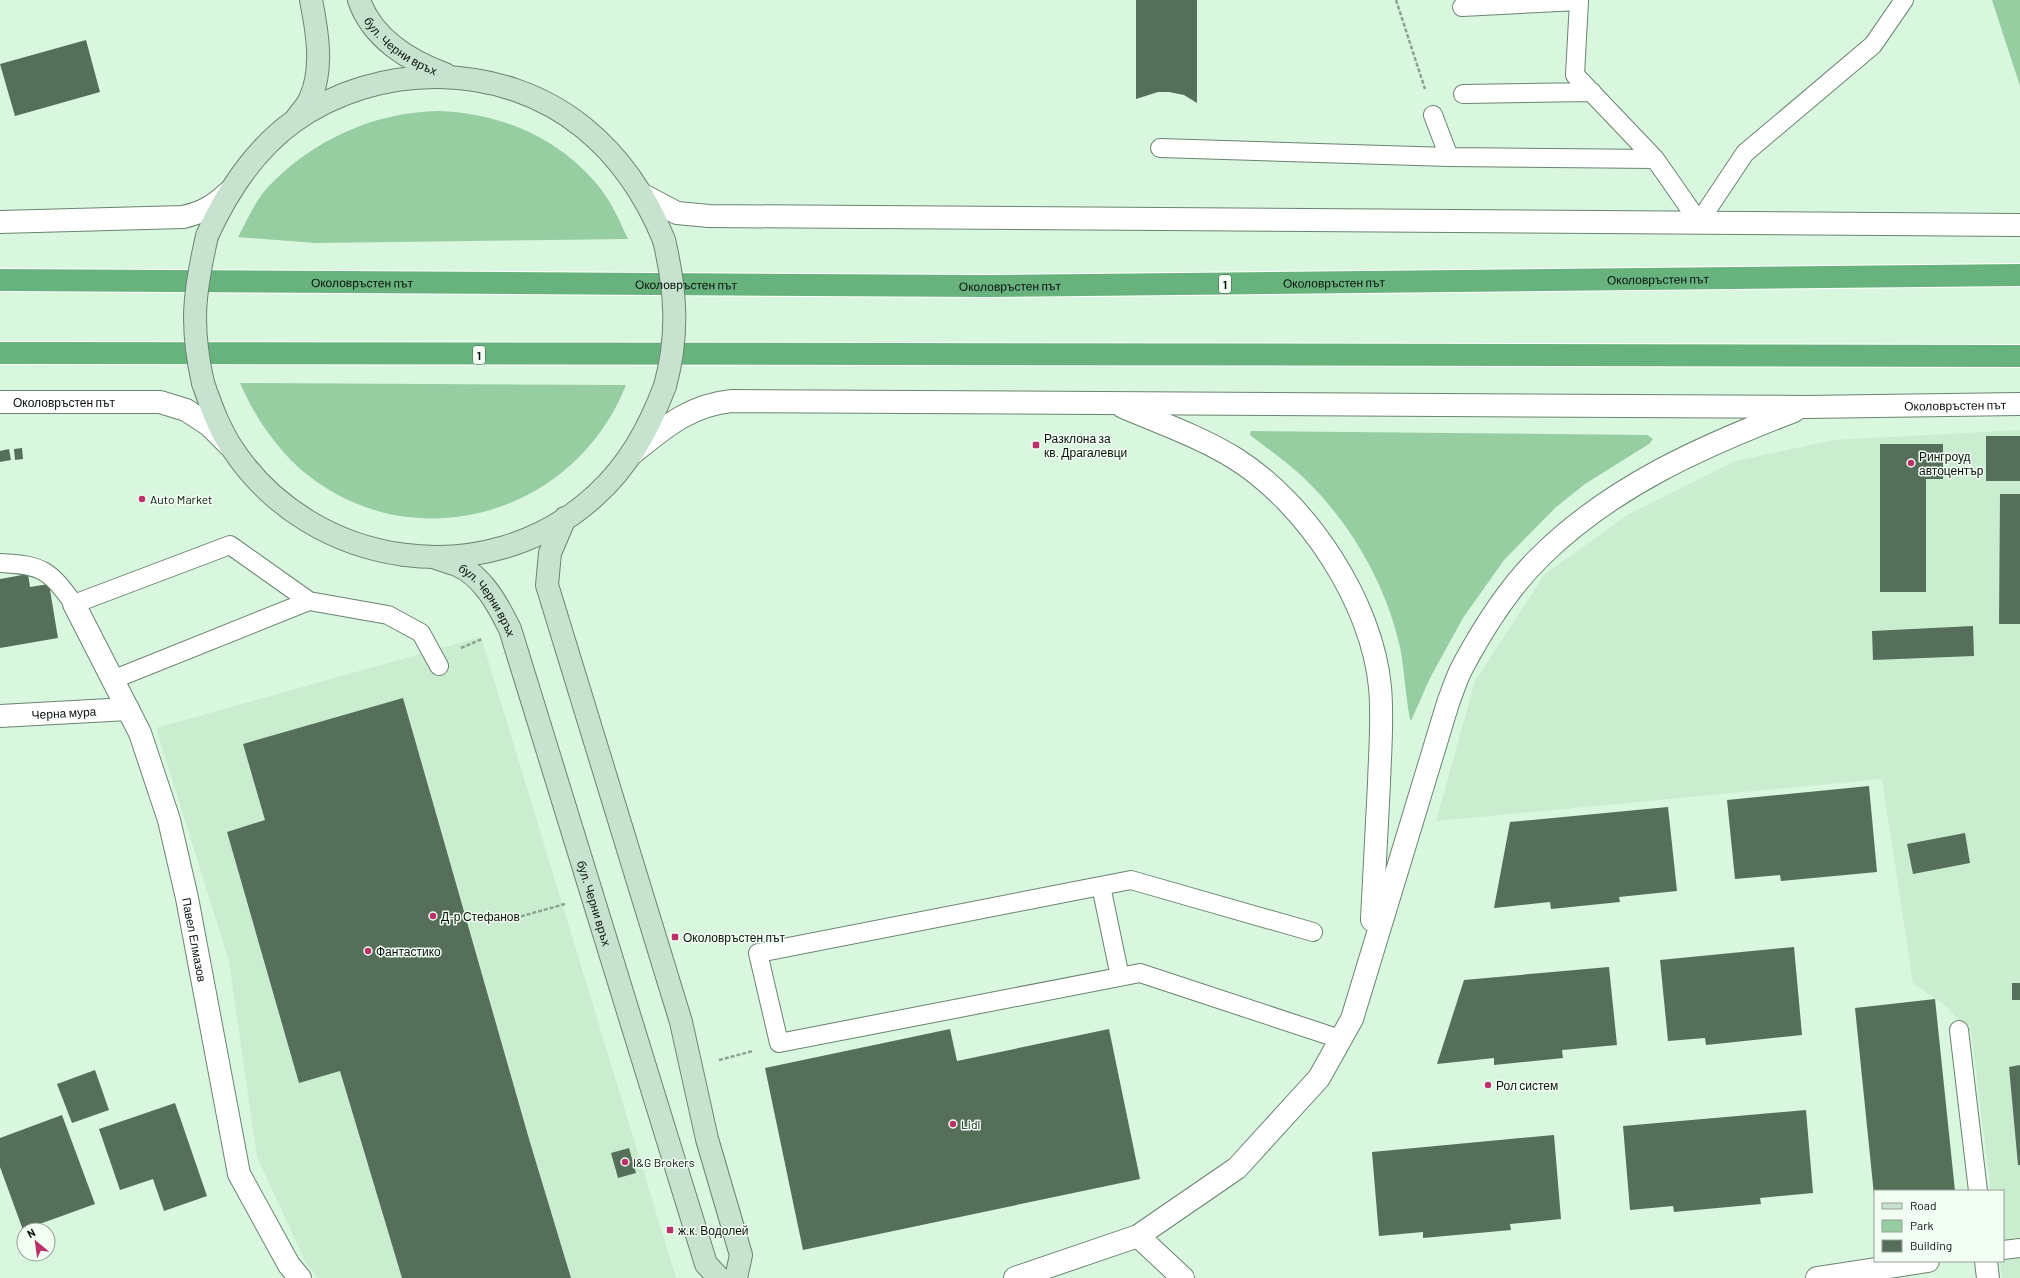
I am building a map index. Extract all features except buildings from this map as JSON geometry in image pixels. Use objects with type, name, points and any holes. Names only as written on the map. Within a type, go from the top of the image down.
[{"type":"highway","name":"Околовръстен път","points":[[0,280],[986,286],[2020,276]]},
{"type":"highway","name":"1","points":[[0,353],[958,355],[1542,353],[2020,356]]},
{"type":"main road","points":[[294,122],[310,98],[318,70],[315,23],[311,0]]},
{"type":"main road","name":"бул. Черни връх","points":[[359,0],[370,25],[398,51],[433,69],[456,77]]},
{"type":"main road","points":[[425,76],[456,77],[498,84],[538,99],[561,112],[584,128],[608,150],[627,172],[643,195],[664,240],[670,266],[675,304],[675,331],[665,386],[654,415],[633,453],[617,474],[596,495],[565,518],[534,536],[492,550],[459,556],[433,557],[398,555],[360,546],[322,530],[277,499],[260,483],[233,449],[213,413],[203,383],[196,347],[194,300],[207,236],[230,191],[254,159],[294,122],[323,104],[351,92],[373,85],[425,76]]},
{"type":"main road","points":[[565,518],[550,553],[547,586],[681,1022],[707,1139],[741,1255],[736,1278]]},
{"type":"main road","name":"бул. Черни връх","points":[[433,557],[458,566],[477,580],[497,602],[510,629],[706,1264],[719,1278]]},
{"type":"street","points":[[0,222],[183,217],[202,212],[218,202],[230,191]]},
{"type":"street","points":[[643,195],[678,213],[709,216],[2020,225]]},
{"type":"street","name":"Околовръстен път","points":[[633,453],[673,421],[690,411],[714,402],[732,401],[1805,407],[2020,404]]},
{"type":"street","name":"Околовръстен път","points":[[0,402],[160,402],[186,410],[209,425],[233,449]]},
{"type":"street","points":[[1113,403],[1186,434],[1235,459],[1270,484],[1297,512],[1344,578],[1375,655],[1380,686],[1382,720],[1371,953]]},
{"type":"street","points":[[1015,1278],[1138,1236],[1237,1168],[1319,1078],[1352,1019],[1448,703],[1463,665],[1488,623],[1513,587],[1541,556],[1579,523],[1618,494],[1704,447],[1805,407]]},
{"type":"street","name":"Павел Елмазов","points":[[74,604],[140,732],[171,827],[187,898],[239,1174],[289,1265],[300,1278]]},
{"type":"street","name":"Черна мура","points":[[0,716],[128,709]]},
{"type":"street","points":[[1138,1236],[1183,1278]]},
{"type":"street","points":[[1817,1278],[1921,1262]]},
{"type":"street","points":[[1986,1262],[1988,1278]]},
{"type":"lane","points":[[1462,7],[1579,2],[1575,75],[1655,159],[1699,222],[1745,152],[1873,45],[1904,0]]},
{"type":"lane","points":[[1463,94],[1592,92]]},
{"type":"lane","points":[[1434,115],[1449,157]]},
{"type":"lane","points":[[1160,148],[1449,157],[1655,159]]},
{"type":"lane","points":[[0,563],[39,567],[59,583],[74,604],[230,545],[309,601],[388,615],[421,633],[439,666]]},
{"type":"lane","points":[[112,680],[309,601]]},
{"type":"lane","points":[[1313,932],[1131,880],[758,953],[778,1044],[1140,973],[1340,1039]]},
{"type":"lane","points":[[1101,886],[1120,977]]},
{"type":"lane","points":[[1959,1030],[1978,1190]]},
{"type":"lane","points":[[2004,1250],[2020,1248]]},
{"type":"path","points":[[1396,0],[1434,115]]},
{"type":"path","points":[[515,918],[573,901]]},
{"type":"path","points":[[713,1062],[778,1044]]},
{"type":"shaded area","points":[[2020,430],[2020,1278],[2002,1278],[2000,1262],[2004,1262],[2004,1190],[1991,1190],[1971,1032],[1946,1006],[1913,983],[1882,779],[1436,821],[1475,681],[1545,574],[1629,514],[1735,461],[1834,440]]},
{"type":"shaded area","points":[[481,637],[676,1278],[318,1278],[306,1263],[257,1157],[229,961],[156,728]]},
{"type":"green space","points":[[1992,0],[2020,0],[2020,86]]},
{"type":"green space","points":[[439,111],[485,117],[507,123],[549,143],[584,171],[600,188],[612,206],[628,239],[316,243],[238,237],[263,193],[286,170],[305,155],[346,132],[368,123],[391,117]]},
{"type":"green space","points":[[240,383],[626,385],[602,429],[570,466],[531,493],[488,511],[441,518],[394,515],[348,500],[305,473],[294,464],[267,432],[252,408]]},
{"type":"green space","points":[[1251,431],[1647,435],[1653,439],[1649,444],[1585,484],[1555,508],[1504,560],[1463,618],[1430,678],[1411,721],[1408,709],[1400,647],[1394,624],[1386,601],[1365,557],[1338,516],[1323,498],[1293,468],[1250,435]]},
{"type":"place","name":"Разклона за кв. Драгалевци","points":[[1036,445]]},
{"type":"place","name":"Рингроуд автоцентър","points":[[1911,463]]},
{"type":"place","name":"Auto Market","points":[[142,499]]},
{"type":"place","name":"Д-р Стефанов","points":[[433,916]]},
{"type":"place","name":"Околовръстен път","points":[[675,937]]},
{"type":"place","name":"Фантастико","points":[[368,951]]},
{"type":"place","name":"Рол систем","points":[[1488,1085]]},
{"type":"place","name":"Lidl","points":[[953,1124]]},
{"type":"place","name":"I&G Brokers","points":[[625,1162]]},
{"type":"place","name":"ж.к. Водолей","points":[[670,1230]]}]
